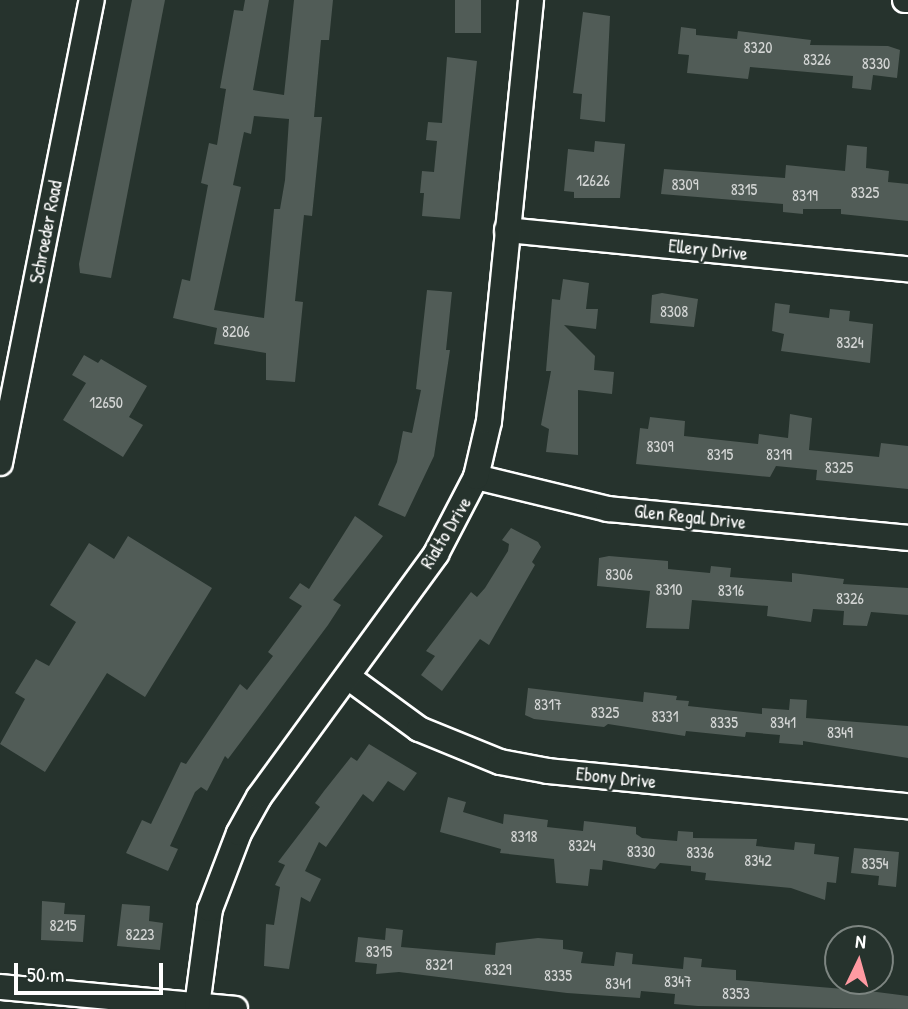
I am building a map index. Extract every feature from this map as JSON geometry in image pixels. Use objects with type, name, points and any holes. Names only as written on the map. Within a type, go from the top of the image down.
[{"type":"street","name":"Schroeder Road","points":[[0,464],[92,0]]},
{"type":"street","name":"Rialto Drive","points":[[197,1006],[210,909],[239,833],[259,797],[436,554],[476,477],[489,421],[531,0]]},
{"type":"street","name":"Ellery Drive","points":[[507,230],[908,269]]},
{"type":"street","name":"Glen Regal Drive","points":[[476,477],[608,509],[908,538]]},
{"type":"street","name":"Ebony Drive","points":[[348,677],[419,729],[500,762],[548,771],[908,806]]},
{"type":"street","points":[[0,987],[235,1009]]},
{"type":"building","points":[[132,0],[165,0],[111,278],[80,273],[79,264]]},
{"type":"building","points":[[245,0],[269,0],[253,90],[284,95],[294,0],[333,0],[329,40],[321,40],[314,117],[322,117],[312,216],[304,215],[295,301],[303,302],[295,382],[266,380],[266,353],[214,344],[217,328],[173,318],[182,279],[190,281],[208,185],[201,183],[209,143],[217,145],[226,89],[220,88],[234,10],[243,11]],"holes":[[[254,116],[289,119],[285,180],[280,209],[274,209],[264,318],[214,310],[241,187],[233,185],[244,132],[251,134]]]},
{"type":"building","points":[[455,0],[481,0],[481,33],[455,33]]},
{"type":"building","points":[[583,12],[610,16],[605,122],[580,119],[582,94],[573,93]]},
{"type":"building","points":[[681,27],[696,29],[696,35],[737,39],[738,31],[811,40],[810,45],[888,46],[900,50],[897,78],[873,75],[871,90],[852,88],[853,76],[750,67],[748,79],[687,73],[689,55],[678,54]]},
{"type":"building","points":[[447,57],[477,61],[460,219],[422,216],[424,193],[420,193],[422,171],[434,172],[437,141],[426,140],[428,122],[442,123]]},
{"type":"building","points":[[595,141],[625,144],[620,198],[574,198],[574,192],[564,191],[568,149],[594,152]]},
{"type":"building","points":[[847,145],[867,147],[866,168],[889,171],[888,182],[908,184],[908,221],[841,214],[841,209],[803,209],[803,214],[783,212],[783,204],[661,194],[664,169],[785,178],[786,165],[845,171]]},
{"type":"building","points":[[563,279],[589,283],[586,309],[598,309],[596,329],[564,325],[595,356],[594,370],[614,372],[612,394],[578,390],[578,455],[546,452],[549,429],[541,425],[551,371],[546,371],[552,299],[560,300]]},
{"type":"building","points":[[427,290],[452,292],[446,350],[450,350],[434,456],[405,517],[378,505],[397,462],[403,431],[412,433],[421,390],[416,389]]},
{"type":"building","points":[[662,293],[698,299],[694,327],[650,323],[652,295]]},
{"type":"building","points":[[775,303],[790,305],[789,313],[829,318],[830,309],[850,311],[849,321],[873,324],[870,363],[781,351],[784,334],[772,331]]},
{"type":"building","points":[[84,355],[98,363],[101,359],[147,386],[129,417],[143,425],[123,457],[63,420],[86,383],[72,375]]},
{"type":"building","points":[[790,414],[812,418],[809,450],[879,457],[881,443],[908,446],[908,489],[816,480],[817,470],[776,466],[770,477],[636,464],[640,428],[648,429],[650,417],[685,421],[684,436],[758,444],[759,434],[788,438]]},
{"type":"building","points":[[355,516],[383,536],[333,600],[341,605],[328,625],[228,759],[225,756],[207,791],[201,787],[195,792],[170,846],[178,849],[168,871],[126,853],[142,820],[151,824],[181,762],[186,764],[240,684],[247,690],[273,656],[268,652],[302,606],[289,598],[300,583],[309,589]]},
{"type":"building","points":[[511,528],[538,542],[541,547],[532,562],[535,565],[489,645],[480,639],[442,691],[421,675],[435,656],[426,651],[471,592],[477,597],[485,588],[508,551],[509,544],[502,540]]},
{"type":"building","points":[[128,536],[212,588],[145,697],[107,673],[45,772],[0,744],[25,699],[15,693],[36,659],[49,666],[76,622],[50,605],[89,543],[114,559]]},
{"type":"building","points":[[609,556],[668,561],[668,569],[710,573],[711,566],[731,568],[730,577],[792,582],[792,573],[844,579],[843,584],[908,588],[908,615],[871,612],[867,626],[843,625],[844,611],[813,609],[811,622],[767,616],[768,606],[692,600],[689,629],[646,628],[650,591],[597,586],[599,558]]},
{"type":"building","points":[[528,688],[643,702],[644,692],[677,696],[676,700],[689,701],[688,706],[762,714],[762,708],[789,710],[790,699],[807,700],[806,718],[908,726],[908,758],[803,741],[803,745],[779,743],[780,735],[746,732],[745,737],[686,731],[685,736],[608,724],[604,727],[534,719],[525,715]]},
{"type":"building","points":[[369,744],[417,773],[404,791],[388,781],[373,802],[363,794],[326,847],[319,842],[305,871],[321,879],[310,902],[301,897],[289,969],[264,966],[266,924],[274,925],[280,887],[275,885],[285,865],[278,862],[320,807],[315,803],[324,791],[351,757],[357,761]]},
{"type":"building","points":[[448,797],[466,802],[463,812],[503,824],[504,814],[548,820],[547,827],[583,831],[584,821],[636,827],[636,834],[642,838],[677,841],[678,831],[693,832],[693,838],[757,839],[756,846],[794,850],[795,842],[815,844],[814,854],[839,857],[836,883],[827,882],[825,900],[791,888],[705,880],[706,873],[691,871],[691,866],[660,863],[655,869],[603,860],[602,870],[590,869],[588,886],[556,883],[554,859],[500,853],[501,849],[440,832]]},
{"type":"building","points":[[854,848],[899,852],[896,887],[878,885],[879,876],[851,873]]},
{"type":"building","points":[[42,901],[65,903],[64,914],[85,915],[83,942],[41,940]]},
{"type":"building","points":[[122,904],[150,906],[149,921],[163,923],[160,950],[117,946]]},
{"type":"building","points":[[386,928],[403,930],[401,947],[495,955],[496,943],[538,938],[563,940],[563,949],[583,952],[581,963],[614,966],[616,952],[633,954],[632,964],[683,969],[684,957],[702,959],[701,967],[736,970],[736,980],[824,987],[824,995],[908,996],[908,1009],[674,1004],[675,994],[641,991],[640,998],[567,993],[399,972],[376,974],[377,964],[355,962],[358,937],[385,940]]}]
